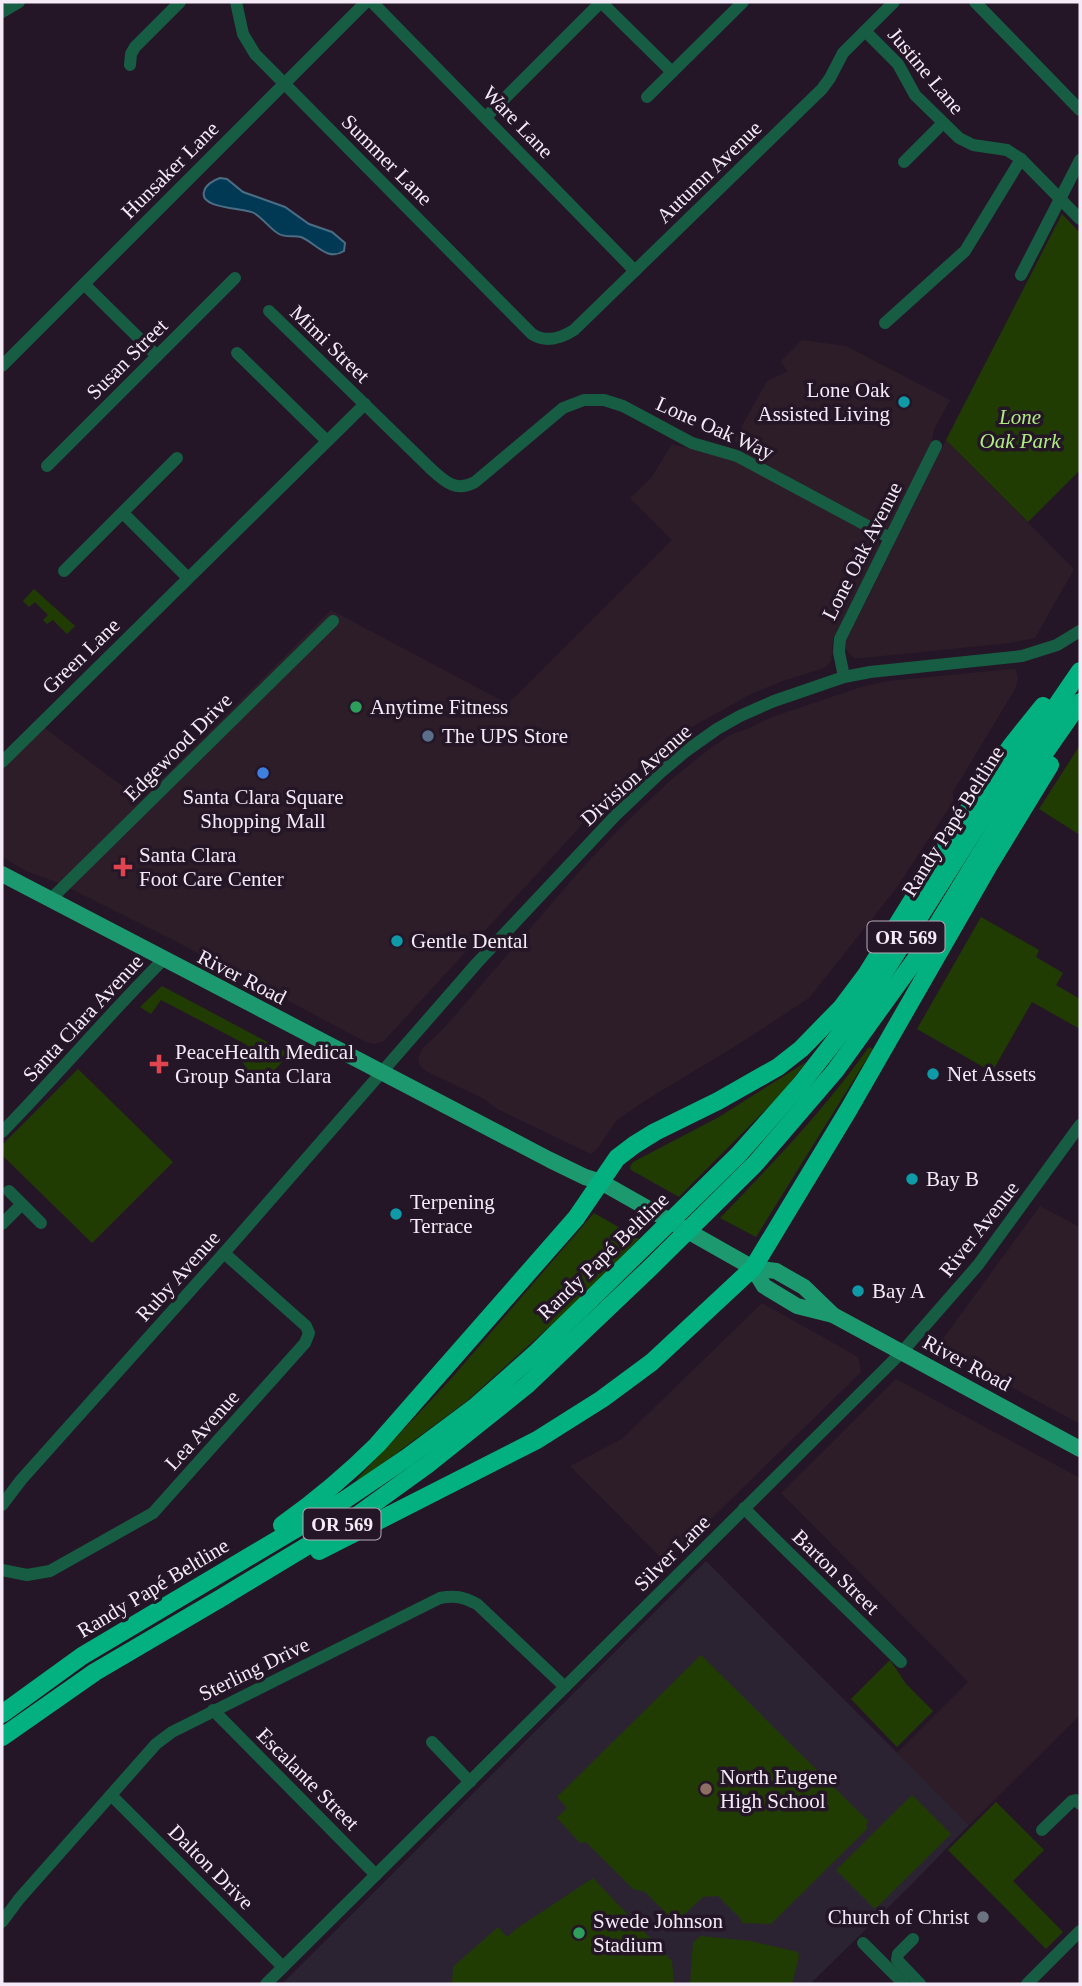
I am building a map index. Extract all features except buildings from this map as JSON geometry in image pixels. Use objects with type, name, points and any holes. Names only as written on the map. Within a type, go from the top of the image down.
[{"type":"highway","points":[[180,1598],[317,1500],[346,1476],[377,1445],[576,1218],[614,1163],[634,1145],[778,1067],[801,1049],[842,1007],[866,975],[1011,746],[1080,665]]},
{"type":"highway","name":"Randy Papé Beltline","points":[[2,1714],[82,1656],[346,1499],[475,1407],[537,1352],[765,1127],[833,1045],[858,1011],[1011,772],[1080,671]]},
{"type":"highway","name":"Randy Papé Beltline","points":[[2,1737],[95,1672],[355,1517],[428,1465],[527,1385],[650,1268],[725,1194],[804,1109],[858,1041],[920,953],[1025,780],[1080,702]]},
{"type":"highway","points":[[221,1598],[537,1440],[602,1399],[652,1362],[752,1268],[849,1109],[989,865],[1080,714]]},
{"type":"main road","name":"River Road","points":[[2,874],[464,1115],[512,1132],[578,1163],[593,1172],[601,1182],[752,1268],[764,1286],[797,1306],[833,1315],[1080,1449]]},
{"type":"street","points":[[2,12],[19,2]]},
{"type":"street","points":[[130,65],[135,47],[180,2]]},
{"type":"street","name":"Summer Lane","points":[[236,2],[240,26],[255,54],[532,334]]},
{"type":"street","name":"Hunsaker Lane","points":[[2,366],[366,2]]},
{"type":"street","name":"Ware Lane","points":[[372,2],[635,271]]},
{"type":"street","points":[[486,117],[601,2],[672,72]]},
{"type":"street","points":[[647,97],[743,2]]},
{"type":"street","name":"Autumn Avenue","points":[[532,334],[548,340],[570,333],[822,89],[843,53],[894,2]]},
{"type":"street","points":[[975,2],[1080,110]]},
{"type":"street","name":"Justine Lane","points":[[865,31],[898,64],[912,91],[967,144],[1002,148],[1012,152],[1080,219]]},
{"type":"street","points":[[904,162],[943,123]]},
{"type":"street","points":[[886,323],[965,251],[1021,159]]},
{"type":"street","points":[[1021,275],[1080,160]]},
{"type":"street","name":"Susan Street","points":[[47,466],[235,278]]},
{"type":"street","points":[[84,284],[157,356]]},
{"type":"street","name":"Mimi Street","points":[[269,311],[365,404]]},
{"type":"street","points":[[237,353],[327,441]]},
{"type":"street","name":"Lone Oak Way","points":[[365,404],[441,478],[451,485],[461,487],[475,482],[563,408],[584,400],[610,401],[692,443],[737,456],[890,538]]},
{"type":"street","name":"Green Lane","points":[[2,762],[365,404]]},
{"type":"street","name":"Lone Oak Avenue","points":[[844,677],[839,639],[936,446]]},
{"type":"street","points":[[64,571],[177,458]]},
{"type":"street","points":[[123,513],[188,578]]},
{"type":"street","name":"Edgewood Drive","points":[[50,900],[333,621]]},
{"type":"street","name":"Division Avenue","points":[[383,1072],[486,953],[615,816],[668,766],[717,729],[774,701],[844,677],[910,667],[1022,656],[1056,645],[1080,631]]},
{"type":"street","name":"Santa Clara Avenue","points":[[2,1132],[163,960]]},
{"type":"street","name":"Ruby Avenue","points":[[2,1505],[21,1480],[383,1072]]},
{"type":"street","name":"River Avenue","points":[[902,1352],[978,1265],[1080,1125]]},
{"type":"street","points":[[9,1191],[41,1223]]},
{"type":"street","points":[[2,1224],[22,1203]]},
{"type":"street","name":"Lea Avenue","points":[[2,1570],[27,1575],[50,1571],[153,1513],[305,1343],[309,1333],[306,1326],[224,1253]]},
{"type":"street","name":"Silver Lane","points":[[266,1984],[902,1352]]},
{"type":"street","name":"Barton Street","points":[[744,1508],[901,1662]]},
{"type":"street","name":"Sterling Drive","points":[[2,1922],[19,1899],[156,1744],[172,1732],[440,1598],[464,1597],[477,1604],[565,1687]]},
{"type":"street","name":"Escalante Street","points":[[213,1710],[376,1875]]},
{"type":"street","points":[[432,1742],[470,1782]]},
{"type":"street","name":"Dalton Drive","points":[[111,1795],[284,1967]]},
{"type":"street","points":[[1042,1830],[1072,1801],[1076,1800],[1080,1804]]},
{"type":"street","points":[[1027,1984],[1080,1931]]},
{"type":"street","points":[[912,1939],[898,1954],[897,1960],[920,1984]]},
{"type":"street","points":[[863,1943],[904,1984]]},
{"type":"shaded area","points":[[802,340],[846,346],[950,400],[934,429],[931,449],[890,528],[881,529],[749,457],[734,440],[767,381],[788,371],[780,362]]},
{"type":"shaded area","points":[[946,440],[1074,569],[1035,638],[1010,643],[854,658],[848,653],[846,641]]},
{"type":"shaded area","points":[[672,444],[725,455],[876,535],[879,546],[833,639],[831,661],[826,667],[751,694],[668,737],[588,818],[384,1041],[375,1044],[366,1042],[179,943],[59,883],[26,871],[2,857],[2,767],[42,726],[141,800],[331,610],[508,704],[672,540],[630,498],[651,478]]},
{"type":"shaded area","points":[[1016,670],[1018,679],[1015,689],[953,792],[953,802],[895,890],[809,998],[616,1121],[591,1154],[497,1109],[484,1099],[420,1066],[418,1058],[422,1049],[444,1028],[584,866],[673,778],[730,735],[772,717],[861,687],[888,681]]},
{"type":"shaded area","points":[[1040,1206],[1080,1227],[1080,1424],[937,1347]]},
{"type":"shaded area","points":[[762,1303],[858,1357],[861,1372],[666,1563],[570,1466],[622,1439]]},
{"type":"shaded area","points":[[896,1379],[1080,1478],[1080,1715],[969,1825],[897,1753],[968,1682],[781,1493]]},
{"type":"shaded area","name":"North Eugene High School","points":[[706,1561],[969,1825],[910,1886],[810,1984],[282,1984]]},
{"type":"green space","name":"Lone Oak Park","points":[[1062,214],[1080,233],[1080,470],[1028,522],[946,440]]},
{"type":"green space","points":[[34,589],[75,626],[67,634],[53,620],[47,624],[43,620],[48,615],[35,602],[29,607],[23,601]]},
{"type":"green space","points":[[1080,745],[1080,835],[1039,809]]},
{"type":"green space","points":[[981,917],[1039,950],[1036,957],[1063,973],[1056,985],[1080,999],[1080,1029],[1032,1002],[992,1072],[917,1029]]},
{"type":"green space","points":[[162,986],[290,1054],[259,1086],[241,1060],[247,1045],[161,1000],[151,1014],[140,1007]]},
{"type":"green space","points":[[869,1047],[873,1049],[756,1237],[720,1218],[816,1114]]},
{"type":"green space","points":[[806,1062],[785,1090],[679,1197],[631,1170],[633,1162],[719,1117]]},
{"type":"green space","points":[[78,1069],[173,1162],[92,1243],[2,1155],[2,1145]]},
{"type":"green space","points":[[594,1213],[639,1239],[567,1311],[467,1401],[359,1481],[357,1479],[450,1380]]},
{"type":"green space","points":[[701,1655],[868,1821],[868,1828],[771,1924],[742,1923],[718,1896],[703,1897],[678,1920],[672,1919],[645,1892],[633,1889],[586,1842],[580,1843],[557,1818],[567,1808],[557,1797]]},
{"type":"green space","points":[[890,1660],[906,1684],[933,1711],[897,1747],[851,1699]]},
{"type":"green space","points":[[912,1795],[951,1834],[875,1909],[836,1870]]},
{"type":"green space","points":[[996,1802],[1044,1850],[1013,1881],[1063,1932],[1046,1949],[948,1850]]},
{"type":"green space","name":"Swede Johnson Stadium","points":[[593,1878],[672,1961],[674,1984],[452,1984],[453,1967],[498,1927],[507,1937]]},
{"type":"green space","points":[[701,1936],[750,1941],[798,1952],[792,1984],[690,1984],[693,1942]]},
{"type":"water","points":[[220,178],[227,179],[243,192],[285,207],[309,224],[332,232],[345,243],[344,251],[338,254],[327,253],[301,237],[279,234],[254,213],[208,202],[204,198],[205,189]]},
{"type":"place","name":"Lone Oak Assisted Living","points":[[904,402]]},
{"type":"place","name":"Anytime Fitness","points":[[356,707]]},
{"type":"place","name":"The UPS Store","points":[[428,736]]},
{"type":"place","name":"Santa Clara Square Shopping Mall","points":[[263,773]]},
{"type":"place","name":"Santa Clara Foot Care Center","points":[[123,867]]},
{"type":"place","name":"Gentle Dental","points":[[397,941]]},
{"type":"place","name":"PeaceHealth Medical Group Santa Clara","points":[[159,1064]]},
{"type":"place","name":"Net Assets","points":[[933,1074]]},
{"type":"place","name":"Bay B","points":[[912,1179]]},
{"type":"place","name":"Terpening Terrace","points":[[396,1214]]},
{"type":"place","name":"Bay A","points":[[858,1291]]},
{"type":"place","name":"North Eugene High School","points":[[706,1789]]},
{"type":"place","name":"Church of Christ","points":[[983,1917]]},
{"type":"place","name":"Swede Johnson Stadium","points":[[579,1933]]}]
